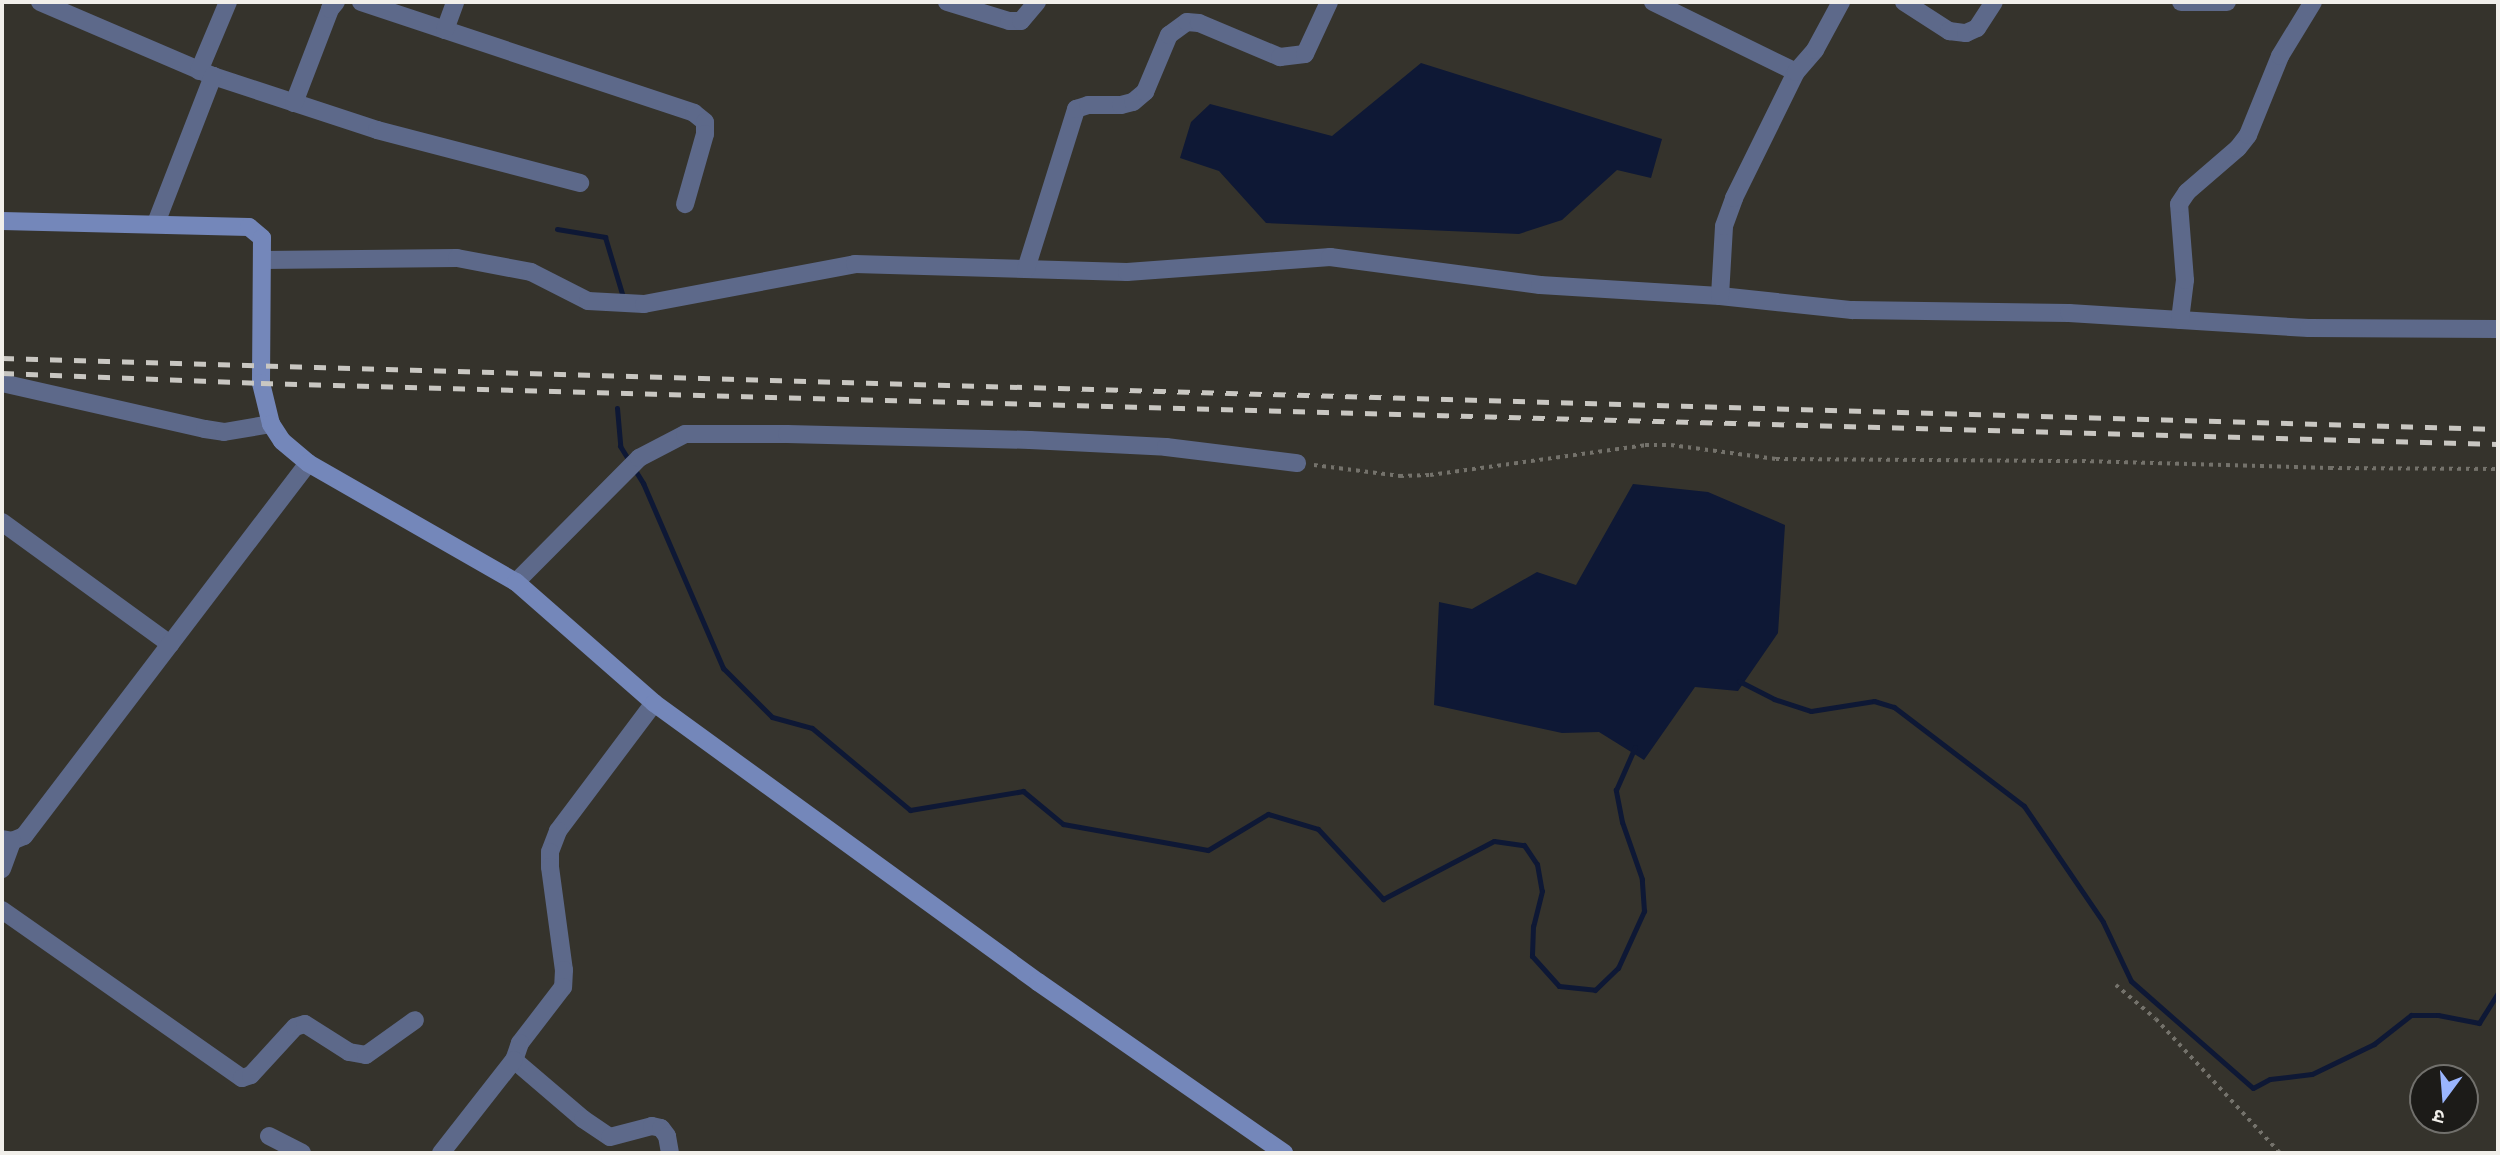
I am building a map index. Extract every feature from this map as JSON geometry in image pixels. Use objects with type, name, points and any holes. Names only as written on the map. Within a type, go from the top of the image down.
[{"type":"street","points":[[40,2],[206,74],[377,130],[580,183]]},
{"type":"street","points":[[156,222],[228,2]]},
{"type":"street","points":[[294,103],[330,9],[336,2]]},
{"type":"street","points":[[361,2],[694,113],[705,122],[705,134],[685,204]]},
{"type":"street","points":[[445,30],[455,2]]},
{"type":"street","points":[[947,2],[1009,21],[1021,21],[1037,2]]},
{"type":"street","points":[[1026,269],[1076,109],[1088,105],[1121,105],[1133,102],[1145,92],[1169,35],[1186,22],[1199,23],[1280,57],[1305,54],[1329,2]]},
{"type":"street","points":[[1655,2],[1796,72]]},
{"type":"street","points":[[1720,296],[1724,226],[1731,207],[1796,72],[1815,50],[1841,2]]},
{"type":"street","points":[[1903,2],[1949,31],[1966,33],[1977,28],[1994,2]]},
{"type":"street","points":[[2181,2],[2227,2]]},
{"type":"street","points":[[2180,320],[2185,280],[2179,204],[2187,192],[2238,148],[2248,135],[2280,56],[2313,2]]},
{"type":"street","points":[[2,221],[156,222],[249,227],[262,238],[261,383],[271,424],[282,441],[308,463],[516,582],[654,703],[1038,982],[1284,1153]]},
{"type":"street","points":[[263,260],[457,258],[531,272],[588,301],[644,304],[855,264],[1127,272],[1330,257],[1561,287],[1720,296],[1852,310],[2069,313],[2309,328],[2498,329]]},
{"type":"street","points":[[2,383],[224,432],[271,424]]},
{"type":"street","points":[[516,582],[639,458],[685,434],[788,434],[1166,447],[1297,463]]},
{"type":"street","points":[[2,869],[7,840],[24,836],[308,463]]},
{"type":"street","points":[[2,522],[170,644]]},
{"type":"street","points":[[441,1153],[514,1059],[520,1043],[563,987],[564,970],[550,852],[558,831],[654,703]]},
{"type":"street","points":[[2,911],[242,1078],[251,1075],[295,1027],[306,1024],[349,1052],[366,1055],[415,1020]]},
{"type":"street","points":[[514,1059],[583,1119],[610,1137],[652,1126],[661,1128],[667,1136],[670,1153]]},
{"type":"street","points":[[269,1136],[302,1153]]},
{"type":"path","points":[[1297,463],[1400,476],[1430,475],[1645,446],[1671,445],[1776,459],[2082,461],[2330,468],[2498,469]]},
{"type":"path","points":[[2116,985],[2156,1020],[2280,1153]]},
{"type":"water","points":[[1421,63],[1662,139],[1651,178],[1617,170],[1562,220],[1519,234],[1266,223],[1219,171],[1180,158],[1191,122],[1210,104],[1332,136]]},
{"type":"water","points":[[1633,484],[1708,492],[1785,525],[1778,633],[1738,691],[1695,687],[1644,760],[1599,732],[1562,733],[1434,705],[1439,602],[1472,609],[1537,572],[1576,585]]},
{"type":"waterway","points":[[557,229],[605,237],[623,297]]},
{"type":"waterway","points":[[617,408],[620,446],[643,483],[723,668],[772,717],[812,728],[910,810],[1023,791],[1063,824],[1208,850],[1268,814],[1318,829],[1383,899],[1494,841],[1524,845],[1537,864],[1542,891],[1533,926],[1532,956],[1559,986],[1595,990],[1618,968],[1644,911],[1642,879],[1622,822],[1616,790],[1635,747]]},
{"type":"waterway","points":[[1739,681],[1774,699],[1811,711],[1874,701],[1894,707],[2024,806],[2103,922],[2131,981],[2253,1088],[2270,1079],[2312,1074],[2374,1044],[2411,1015],[2438,1015],[2479,1023],[2498,992]]},
{"type":"railway","points":[[2,358],[2498,429]]},
{"type":"railway","points":[[2,373],[261,383],[2498,444]]}]
